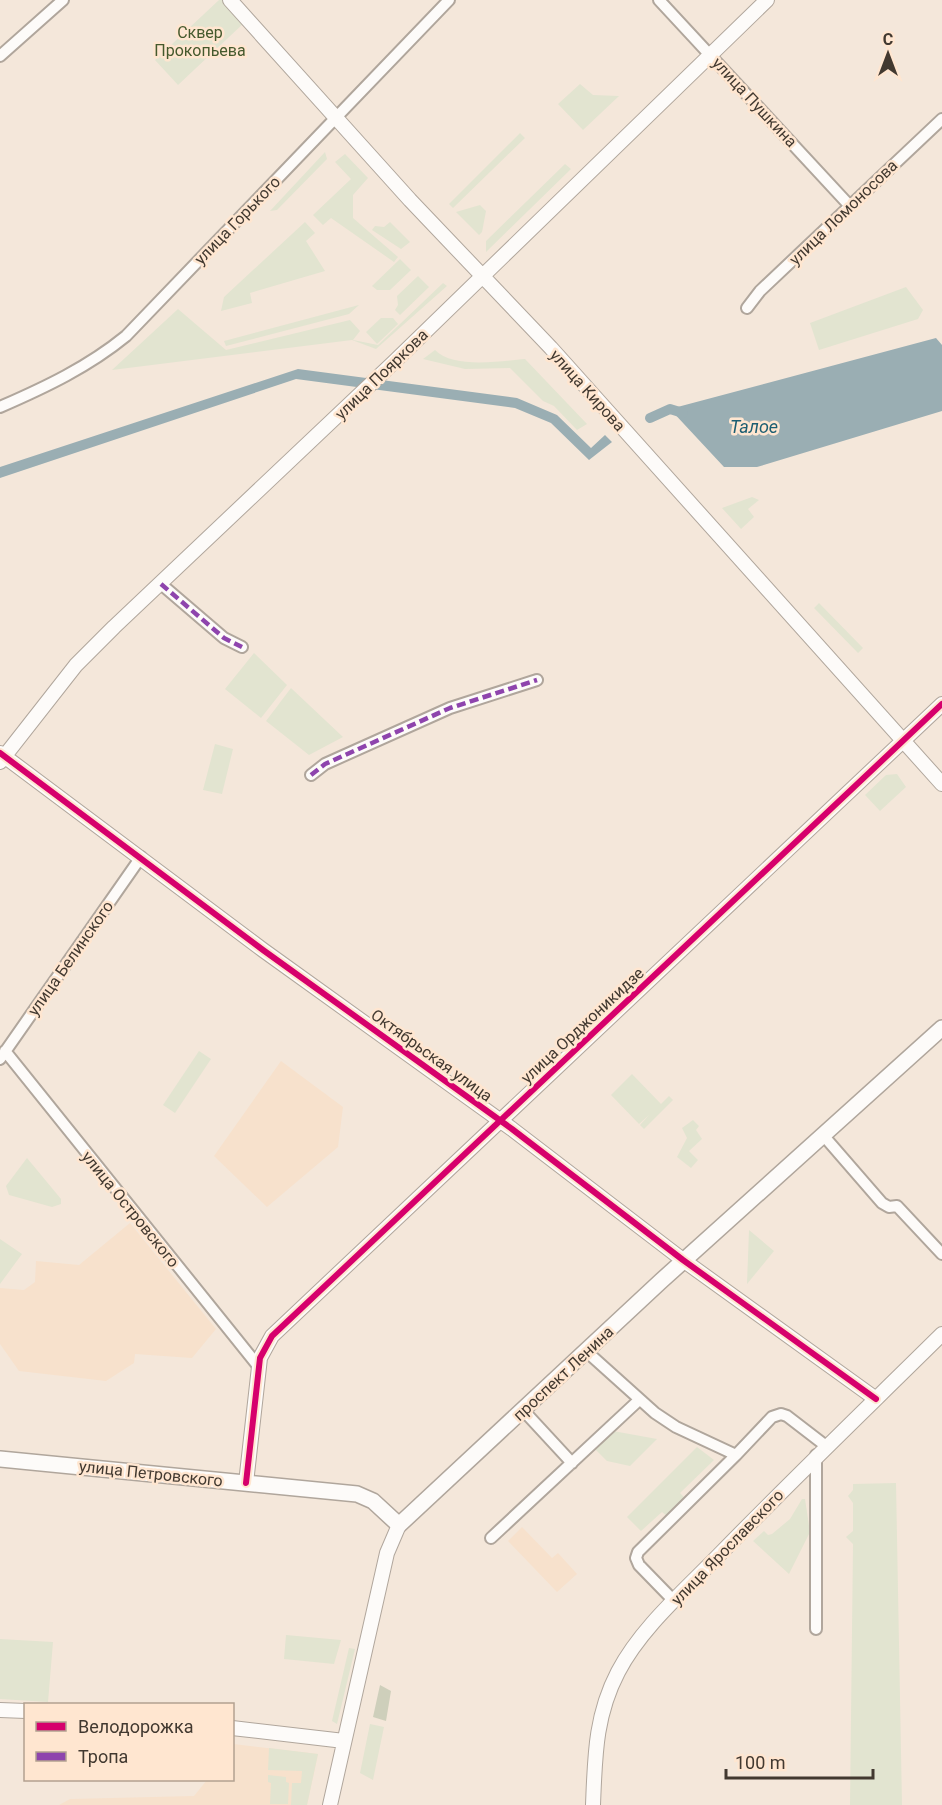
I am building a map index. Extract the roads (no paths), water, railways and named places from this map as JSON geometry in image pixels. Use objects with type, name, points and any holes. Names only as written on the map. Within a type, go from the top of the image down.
[{"type":"main road","name":"проспект Ленина","points":[[399,1525],[683,1260],[942,1028]]},
{"type":"main road","name":"улица Петровского","points":[[0,1459],[357,1494],[373,1501],[399,1525]]},
{"type":"street","points":[[0,56],[63,0]]},
{"type":"street","name":"улица Кирова","points":[[230,0],[410,200],[483,274],[942,784]]},
{"type":"street","name":"улица Горького","points":[[0,406],[46,387],[85,367],[126,336],[449,0]]},
{"type":"street","name":"улица Пушкина","points":[[659,0],[849,205]]},
{"type":"street","name":"улица Пояркова","points":[[1,757],[76,665],[394,362],[767,0]]},
{"type":"street","name":"улица Ломоносова","points":[[747,308],[760,291],[849,205],[942,120]]},
{"type":"street","points":[[161,584],[224,638],[242,647]]},
{"type":"street","points":[[311,775],[325,764],[450,708],[537,680]]},
{"type":"street","name":"улица Орджоникидзе","points":[[246,1483],[259,1367],[266,1343],[942,704]]},
{"type":"street","name":"Октябрьская улица","points":[[1,757],[500,1121],[683,1260],[876,1399]]},
{"type":"street","name":"улица Белинского","points":[[3,1055],[141,858]]},
{"type":"street","name":"улица Островского","points":[[3,1055],[259,1367]]},
{"type":"street","points":[[823,1135],[882,1203],[889,1207],[897,1206],[942,1254]]},
{"type":"street","name":"улица Ярославского","points":[[593,1805],[596,1731],[605,1701],[618,1672],[634,1647],[674,1601],[821,1451],[942,1334]]},
{"type":"street","points":[[586,1351],[638,1401],[676,1427],[736,1455]]},
{"type":"street","points":[[491,1538],[638,1401]]},
{"type":"street","points":[[523,1410],[572,1463]]},
{"type":"street","points":[[674,1601],[639,1564],[636,1558],[638,1552],[772,1417],[780,1414],[787,1416],[821,1451],[816,1629]]},
{"type":"street","name":"проспект Ленина","points":[[330,1805],[387,1553],[399,1525]]},
{"type":"street","points":[[0,1710],[24,1711]]},
{"type":"street","points":[[234,1728],[344,1741]]},
{"type":"water","name":"Талое","points":[[936,338],[942,345],[942,411],[757,467],[724,467],[670,409]]},
{"type":"water","points":[[298,369],[517,398],[557,415],[591,448],[605,435],[612,442],[589,460],[551,423],[515,408],[296,379],[0,478],[0,467]]},
{"type":"waterway","points":[[650,418],[670,409],[683,413]]},
{"type":"park label","name":"Сквер Прокопьева","points":[[200,41]]}]
